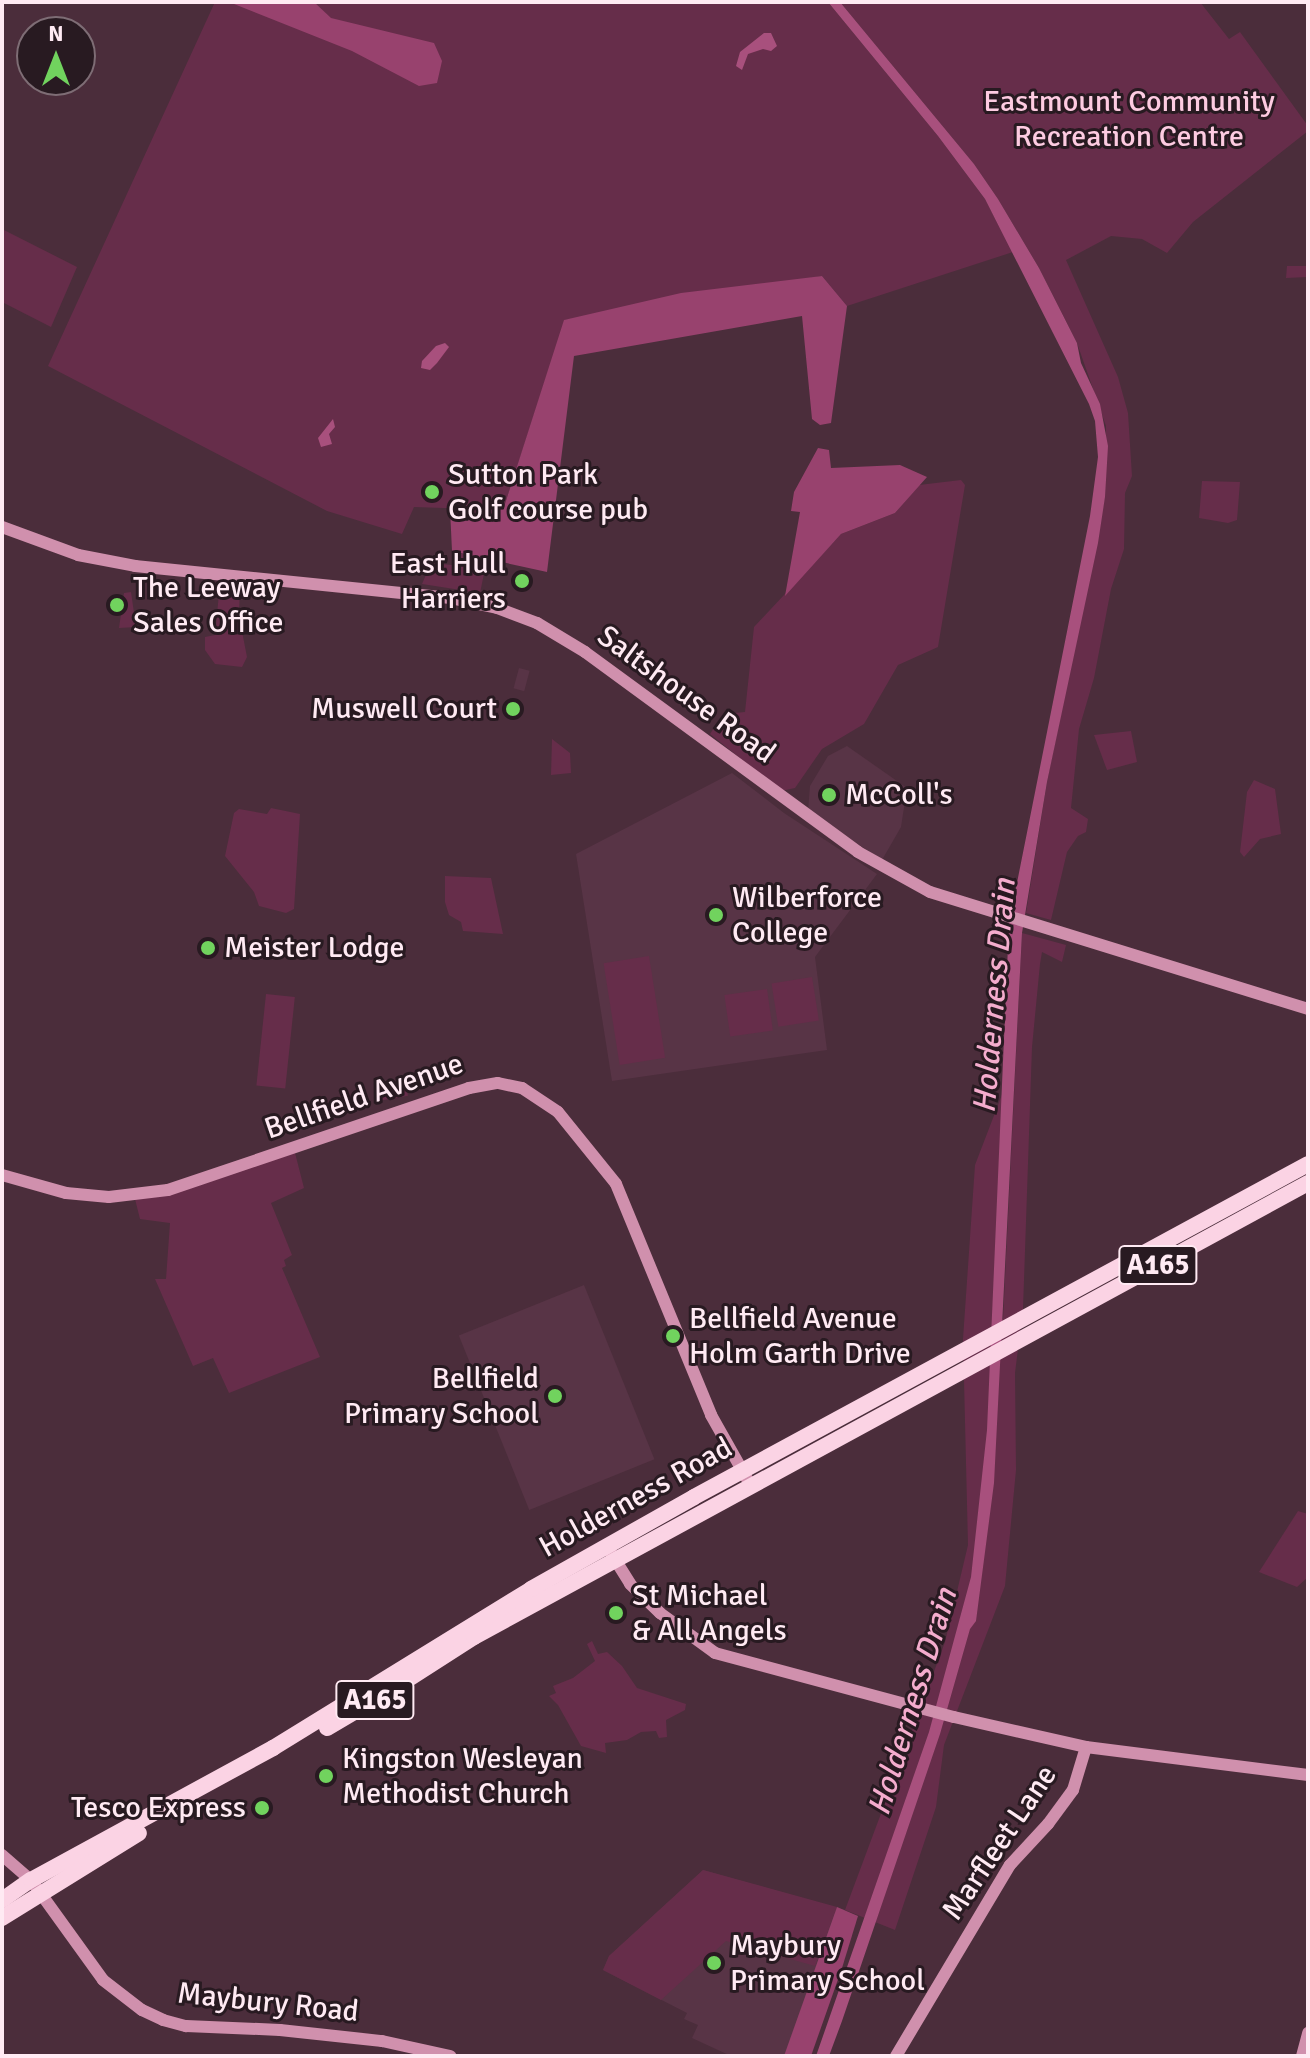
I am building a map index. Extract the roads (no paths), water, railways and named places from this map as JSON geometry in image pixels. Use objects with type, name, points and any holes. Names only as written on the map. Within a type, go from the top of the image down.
[{"type":"highway","name":"Holderness Road","points":[[611,1553],[751,1486],[985,1349],[1009,1327],[1308,1164]]},
{"type":"highway","name":"Holderness Road","points":[[2,1900],[35,1886],[349,1717],[742,1470],[985,1349],[1008,1346],[1308,1183]]},
{"type":"highway","name":"Holderness Road","points":[[2,1918],[35,1886]]},
{"type":"street","name":"Saltshouse Road","points":[[2,527],[78,555],[135,566],[450,598],[497,608],[543,625],[858,852],[930,892],[1036,928],[1308,1009]]},
{"type":"street","name":"Bellfield Avenue","points":[[2,1175],[66,1193],[109,1197],[168,1190],[485,1084],[522,1088],[546,1101],[590,1148],[616,1184],[711,1415],[751,1486]]},
{"type":"street","name":"Marfleet Lane","points":[[611,1553],[630,1584],[660,1613],[715,1653],[925,1710],[1086,1747],[1073,1790],[1048,1824],[1010,1865],[896,2056]]},
{"type":"street","points":[[1086,1747],[1308,1775]]},
{"type":"street","name":"Maybury Road","points":[[2,1855],[35,1886],[103,1980],[142,2010],[163,2020],[186,2026],[280,2030],[382,2041],[450,2056]]},
{"type":"street","points":[[1302,2056],[1308,2033]]},
{"type":"place","name":"Sutton Park Golf course pub","points":[[432,492]]},
{"type":"place","name":"East Hull Harriers","points":[[522,581]]},
{"type":"place","name":"The Leeway Sales Office","points":[[117,605]]},
{"type":"place","name":"Muswell Court","points":[[513,709]]},
{"type":"place","name":"McColl's","points":[[829,795]]},
{"type":"place","name":"Wilberforce College","points":[[716,915]]},
{"type":"place","name":"Meister Lodge","points":[[208,948]]},
{"type":"place","name":"Bellfield Avenue Holm Garth Drive","points":[[673,1336]]},
{"type":"place","name":"Bellfield Primary School","points":[[555,1396]]},
{"type":"place","name":"St Michael & All Angels","points":[[616,1613]]},
{"type":"place","name":"Kingston Wesleyan Methodist Church","points":[[326,1776]]},
{"type":"place","name":"Tesco Express","points":[[262,1808]]},
{"type":"place","name":"Maybury Primary School","points":[[714,1963]]},
{"type":"park label","name":"Eastmount Community Recreation Centre","points":[[1129,119]]},
{"type":"water label","name":"Holderness Drain","points":[[995,996]]},
{"type":"water label","name":"Holderness Drain","points":[[913,1702]]}]
